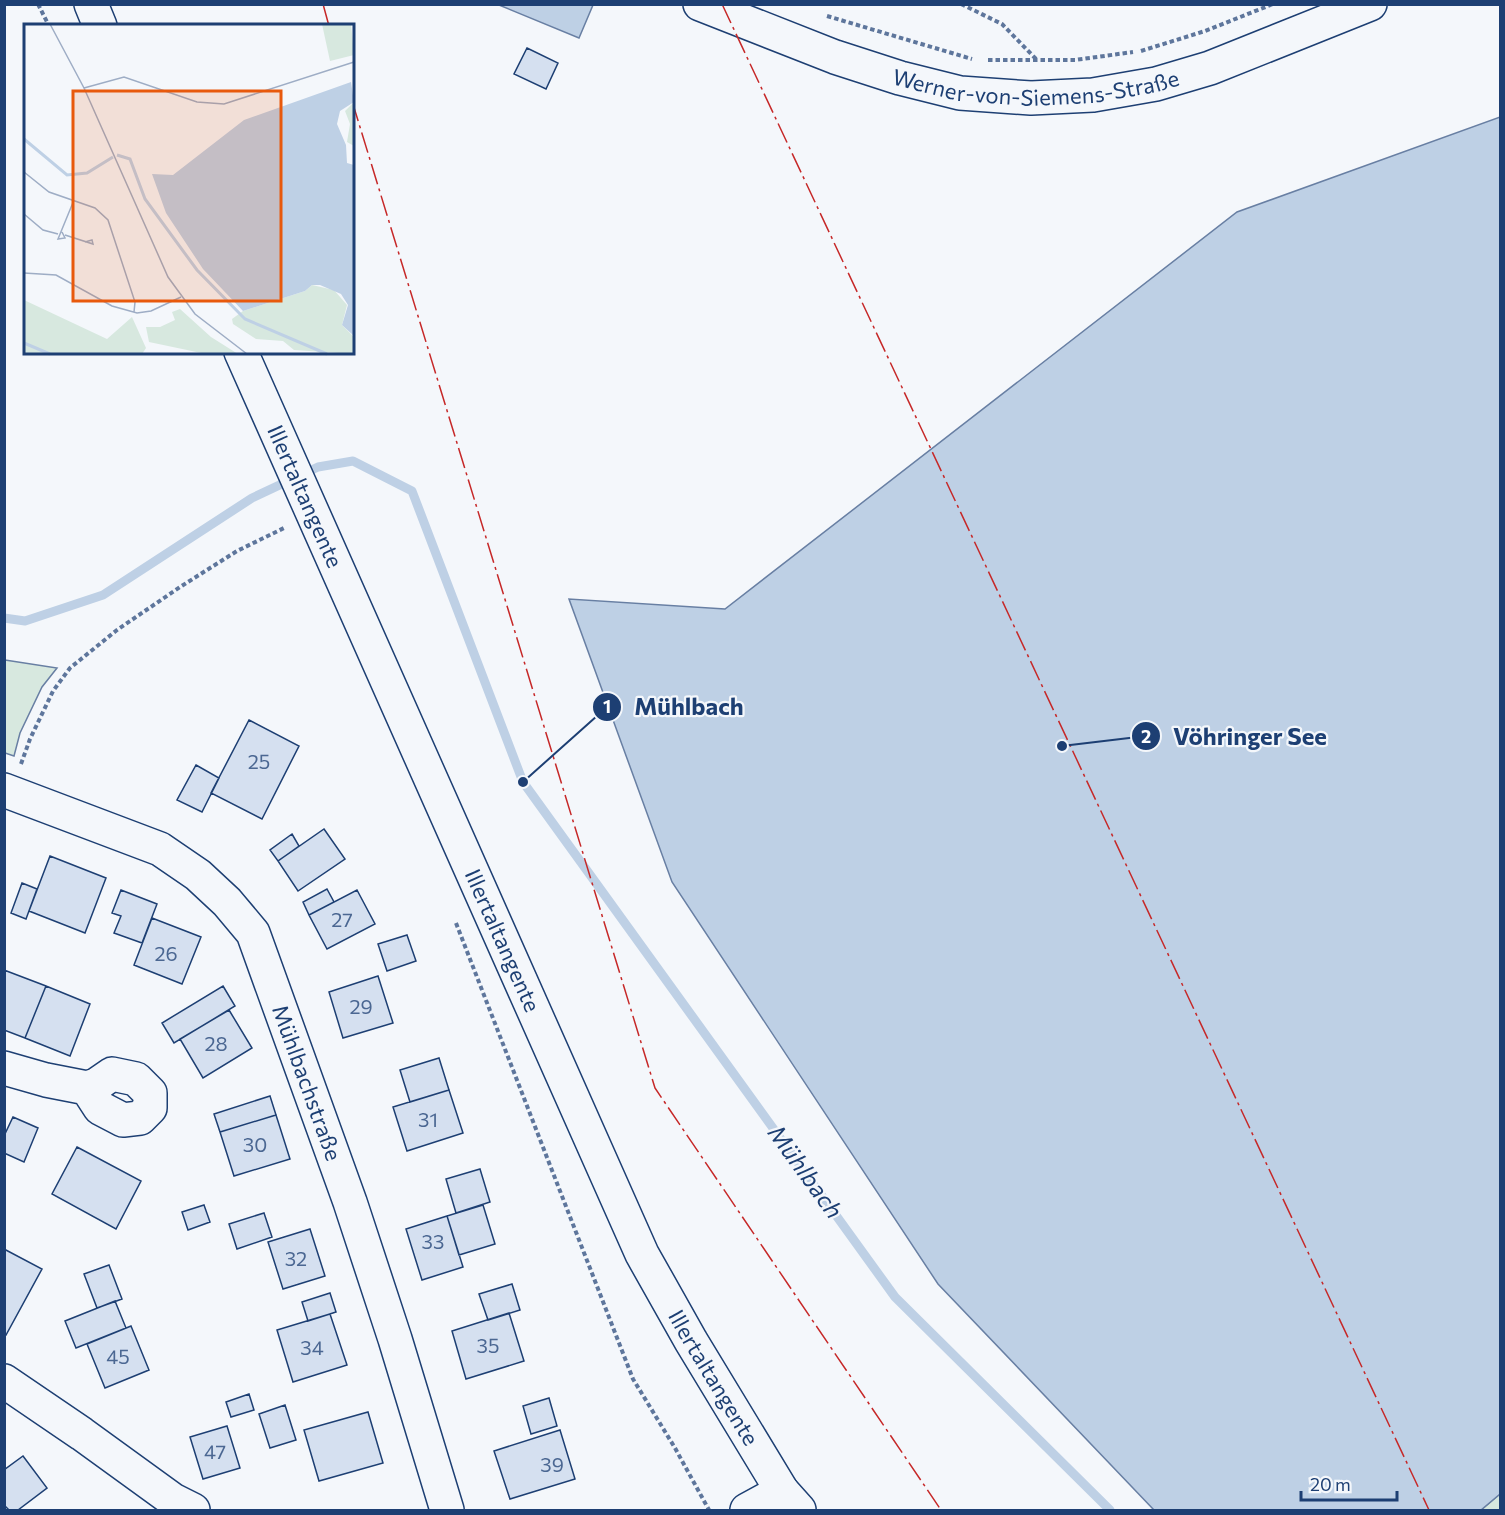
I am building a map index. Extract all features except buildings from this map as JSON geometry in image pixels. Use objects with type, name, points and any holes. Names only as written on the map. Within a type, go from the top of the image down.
[{"type":"street","points":[[91,4],[99,24]]},
{"type":"street","name":"Werner-von-Siemens-Straße","points":[[700,4],[835,57],[900,78],[960,93],[1031,98],[1093,95],[1156,84],[1210,68],[1370,4]]},
{"type":"street","name":"Illertaltangente","points":[[242,354],[642,1254],[691,1341],[790,1501]]},
{"type":"street","name":"Mühlbachstraße","points":[[7,798],[160,849],[198,874],[227,902],[253,933],[350,1202],[447,1510]]},
{"type":"street","points":[[4,1068],[46,1080],[87,1088]]},
{"type":"street","points":[[4,1381],[82,1434],[172,1500],[193,1510]]},
{"type":"street","points":[[747,1510],[790,1501]]},
{"type":"path","points":[[38,4],[48,24]]},
{"type":"path","points":[[961,4],[1002,24],[1036,60]]},
{"type":"path","points":[[983,59],[1075,60],[1141,51],[1205,31],[1273,4]]},
{"type":"path","points":[[824,15],[972,59]]},
{"type":"path","points":[[7,798],[30,739],[53,691],[70,668],[117,630],[237,551],[284,527],[289,538]]},
{"type":"path","points":[[455,921],[633,1379],[710,1510]]},
{"type":"shaded area","points":[[5,660],[57,668],[42,687],[20,733],[14,756],[5,753]]},
{"type":"shaded area","points":[[1500,1494],[1500,1510],[1481,1510]]},
{"type":"water","points":[[499,5],[593,5],[579,38]]},
{"type":"water","points":[[1500,117],[1500,1494],[1481,1510],[1154,1510],[938,1284],[672,882],[569,599],[725,609],[1237,212]]},
{"type":"waterway","name":"Mühlbach","points":[[4,618],[25,621],[103,595],[252,498],[318,467],[353,461],[412,491],[523,782],[895,1297],[1110,1510]]},
{"type":"power","points":[[323,4],[328,24]]},
{"type":"power","points":[[722,4],[1429,1510]]},
{"type":"power","points":[[354,108],[655,1088],[941,1510]]},
{"type":"place","name":"Vöhringer See","points":[[1062,746]]},
{"type":"place","name":"Mühlbach","points":[[523,782]]}]
